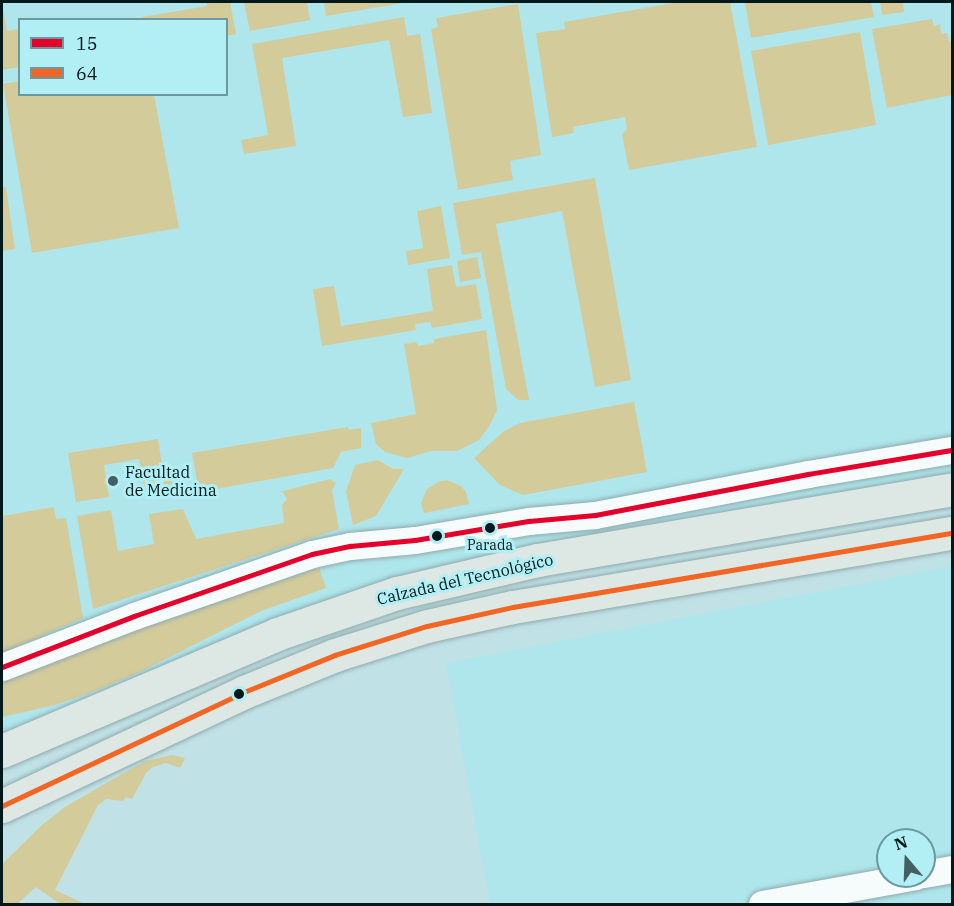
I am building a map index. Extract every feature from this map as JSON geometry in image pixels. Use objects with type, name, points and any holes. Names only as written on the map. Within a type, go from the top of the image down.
[{"type":"main road","name":"Calzada del Tecnológico","points":[[2,752],[277,634],[397,592],[538,560],[952,489]]},
{"type":"main road","points":[[2,806],[243,692],[335,655],[428,626],[513,607],[952,533]]},
{"type":"main road","points":[[2,732],[70,723]]},
{"type":"main road","points":[[2,829],[69,776]]},
{"type":"street","points":[[2,667],[134,615],[312,554],[350,546],[415,540],[529,521],[595,515],[818,472],[952,450]]},
{"type":"street","points":[[936,872],[952,869]]},
{"type":"street","points":[[762,904],[876,883]]},
{"type":"shaded area","points":[[2,2],[952,2],[952,474],[527,550],[2,737]]},
{"type":"shaded area","points":[[2,2],[7,31],[18,29],[18,67],[2,70]]},
{"type":"shaded area","points":[[206,2],[230,2],[236,34],[228,36],[228,18],[142,18],[142,17],[207,6]]},
{"type":"shaded area","points":[[244,2],[307,2],[310,20],[250,31]]},
{"type":"shaded area","points":[[324,2],[403,2],[403,3],[326,16]]},
{"type":"shaded area","points":[[679,2],[730,2],[757,147],[629,170],[622,134],[627,129],[625,117],[573,127],[574,133],[552,137],[536,33],[565,29],[564,22]]},
{"type":"shaded area","points":[[745,2],[871,2],[874,17],[751,38]]},
{"type":"shaded area","points":[[880,2],[903,2],[904,12],[882,15]]},
{"type":"shaded area","points":[[518,4],[541,155],[510,161],[513,180],[458,190],[431,29],[438,27],[436,18]]},
{"type":"shaded area","points":[[404,17],[407,36],[420,34],[432,113],[403,117],[389,40],[282,58],[296,146],[244,154],[241,140],[268,135],[252,44]]},
{"type":"shaded area","points":[[932,19],[934,26],[940,24],[941,34],[947,33],[949,42],[952,41],[952,95],[887,108],[872,29]]},
{"type":"shaded area","points":[[860,32],[876,125],[768,145],[751,51]]},
{"type":"shaded area","points":[[18,81],[18,96],[154,96],[179,228],[32,253],[3,84]]},
{"type":"shaded area","points":[[595,178],[631,380],[595,387],[562,211],[496,224],[529,400],[518,400],[506,389],[481,252],[462,255],[453,203]]},
{"type":"shaded area","points":[[2,187],[6,187],[15,249],[2,251]]},
{"type":"shaded area","points":[[441,206],[450,258],[408,265],[406,251],[423,248],[417,211]]},
{"type":"shaded area","points":[[477,257],[481,278],[460,282],[457,261]]},
{"type":"shaded area","points":[[452,265],[456,287],[476,284],[482,319],[432,328],[430,322],[415,324],[416,330],[322,346],[313,289],[334,286],[341,326],[433,311],[427,269]]},
{"type":"shaded area","points":[[486,330],[497,410],[479,440],[457,451],[431,451],[407,458],[385,452],[376,444],[371,423],[416,414],[404,344],[416,342],[418,346],[434,343],[434,339]]},
{"type":"shaded area","points":[[634,402],[647,472],[523,495],[500,485],[474,458],[504,431],[520,423]]},
{"type":"shaded area","points":[[348,427],[349,430],[361,428],[361,448],[341,452],[333,468],[199,492],[192,453]]},
{"type":"shaded area","points":[[158,439],[162,465],[172,464],[175,486],[145,491],[139,459],[104,465],[109,497],[76,502],[68,453]]},
{"type":"shaded area","points":[[378,460],[393,469],[404,469],[376,516],[353,525],[346,491],[355,465]]},
{"type":"shaded area","points":[[330,479],[336,483],[332,490],[339,529],[93,609],[77,516],[111,510],[118,551],[154,544],[149,514],[183,509],[196,539],[284,523],[282,505],[287,499],[283,492],[279,492]]},
{"type":"shaded area","points":[[447,480],[461,486],[466,492],[469,504],[424,513],[421,503],[427,489],[440,481]]},
{"type":"shaded area","points":[[54,507],[56,519],[66,518],[83,618],[2,653],[2,516]]},
{"type":"shaded area","points":[[952,566],[952,904],[490,904],[446,663]]},
{"type":"shaded area","points":[[319,568],[326,588],[261,611],[138,673],[90,693],[55,705],[2,717],[2,678],[28,672],[139,625]]},
{"type":"shaded area","points":[[172,755],[185,758],[180,768],[166,763],[153,767],[146,773],[132,799],[126,797],[123,801],[106,799],[98,805],[55,890],[85,904],[60,904],[36,887],[17,904],[2,904],[2,864],[42,825],[65,807],[146,761]]},
{"type":"transit line","name":"15","points":[[2,667],[134,616],[312,554],[350,546],[415,540],[529,521],[595,515],[808,474],[952,450]]},
{"type":"transit line","name":"64","points":[[2,806],[244,692],[335,655],[427,626],[513,607],[952,533]]},
{"type":"place","name":"Facultad de Medicina","points":[[113,481]]},
{"type":"place","name":"Parada","points":[[490,528]]}]
